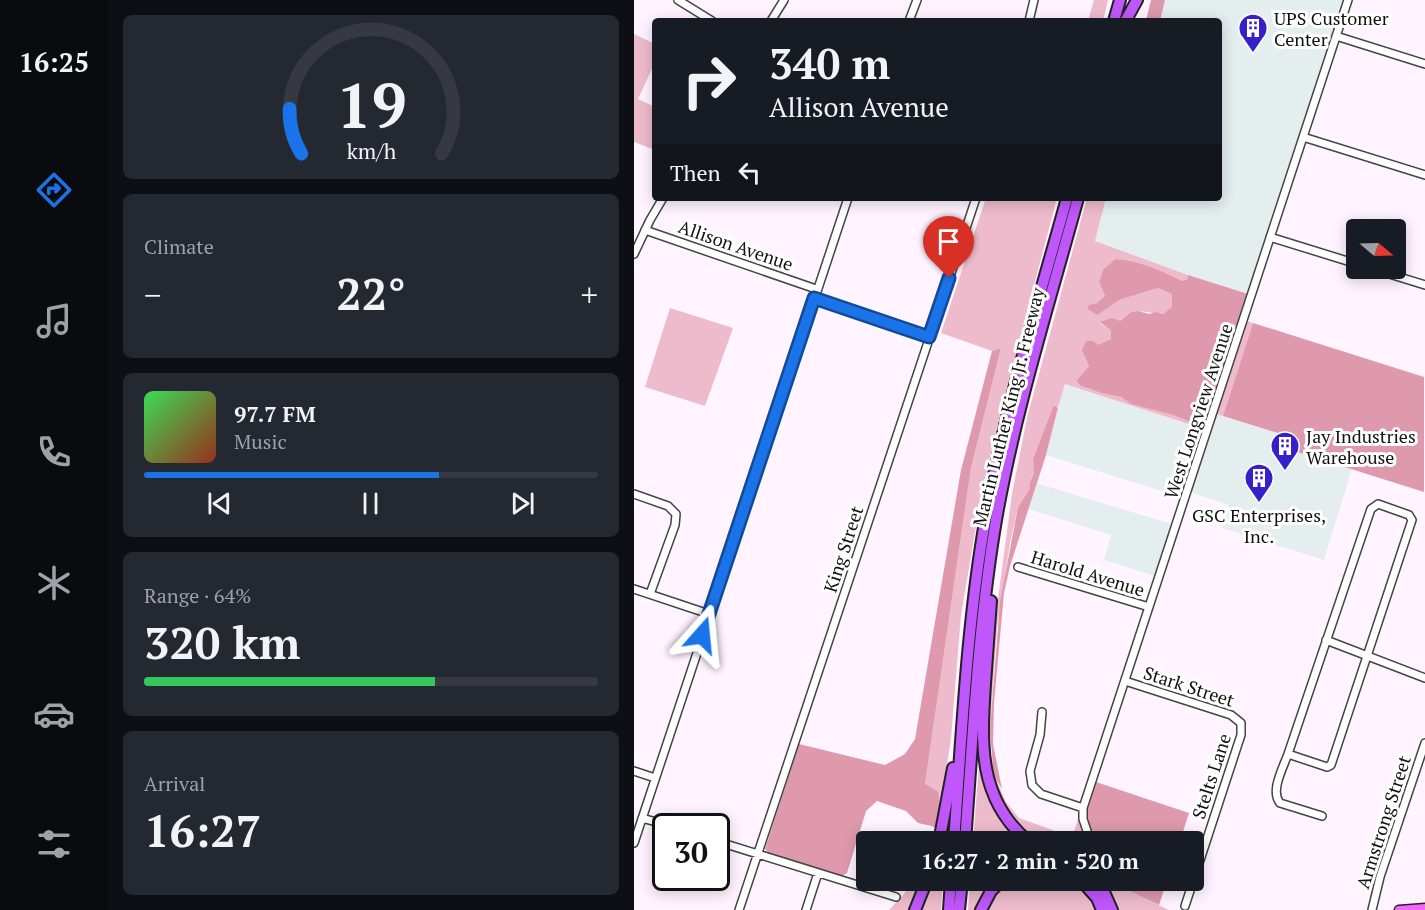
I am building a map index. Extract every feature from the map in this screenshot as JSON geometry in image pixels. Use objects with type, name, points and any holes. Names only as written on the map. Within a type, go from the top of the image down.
[{"type":"highway","points":[[1112,18],[1114,0]]},
{"type":"highway","points":[[1113,18],[1120,0]]},
{"type":"highway","points":[[1127,18],[1131,0]]},
{"type":"highway","points":[[1127,18],[1136,0]]},
{"type":"highway","name":"Martin Luther King Jr. Freeway","points":[[955,831],[975,588],[986,516],[1001,446],[1066,201]]},
{"type":"highway","name":"Martin Luther King Jr. Freeway","points":[[966,831],[984,610],[996,518],[1009,456],[1077,201]]},
{"type":"highway","points":[[1009,456],[1008,485],[991,601],[984,756],[988,780],[998,804],[1018,831]]},
{"type":"highway","points":[[941,831],[954,761],[966,617],[975,588]]},
{"type":"highway","points":[[915,910],[923,891]]},
{"type":"highway","points":[[949,910],[950,891]]},
{"type":"highway","points":[[959,910],[961,891]]},
{"type":"highway","points":[[981,910],[991,891]]},
{"type":"highway","points":[[1091,891],[1102,910]]},
{"type":"highway","points":[[1103,891],[1112,910]]},
{"type":"main road","points":[[1399,910],[1424,908]]},
{"type":"street","points":[[678,0],[707,18]]},
{"type":"street","points":[[773,18],[784,0]]},
{"type":"street","points":[[911,18],[917,0]]},
{"type":"street","points":[[1029,18],[1034,0]]},
{"type":"street","name":"West Longview Avenue","points":[[1087,831],[1083,819],[1083,808],[1348,0]]},
{"type":"street","points":[[1336,36],[1424,64]]},
{"type":"street","points":[[1303,137],[1424,175]]},
{"type":"street","points":[[634,254],[661,201]]},
{"type":"street","points":[[634,843],[847,201]]},
{"type":"street","name":"King Street","points":[[739,910],[975,201]]},
{"type":"street","name":"Allison Avenue","points":[[645,230],[816,289]]},
{"type":"street","points":[[1270,237],[1346,261]]},
{"type":"street","points":[[1405,279],[1424,285]]},
{"type":"street","points":[[814,298],[929,337]]},
{"type":"street","points":[[634,495],[668,506],[676,514],[675,525],[650,594]]},
{"type":"street","points":[[1288,754],[1327,767],[1331,765],[1412,520],[1409,515],[1378,504],[1371,509],[1288,754],[1276,791],[1276,798],[1285,805],[1322,816]]},
{"type":"street","name":"Harold Avenue","points":[[1018,567],[1149,608]]},
{"type":"street","points":[[634,589],[709,614]]},
{"type":"street","points":[[1327,640],[1424,678]]},
{"type":"street","name":"Stark Street","points":[[1125,681],[1231,715],[1241,723]]},
{"type":"street","points":[[1042,712],[1040,735],[1030,771],[1032,785],[1041,794],[1083,808]]},
{"type":"street","name":"Stelts Lane","points":[[1186,906],[1241,735],[1241,723]]},
{"type":"street","name":"Armstrong Street","points":[[1372,910],[1380,877],[1424,743]]},
{"type":"street","points":[[634,771],[655,778]]},
{"type":"street","points":[[642,818],[652,821]]},
{"type":"street","points":[[730,845],[896,897]]},
{"type":"street","points":[[806,910],[818,873]]},
{"type":"shaded area","points":[[1094,0],[1108,0],[1104,18],[1089,18]]},
{"type":"shaded area","points":[[1151,0],[1165,0],[1161,18],[1147,18]]},
{"type":"shaded area","points":[[1165,0],[1344,0],[1248,294],[1095,241],[1105,201],[1222,201],[1222,18],[1161,18]]},
{"type":"shaded area","points":[[634,34],[652,43],[652,69],[638,99],[652,106],[652,149],[634,142]]},
{"type":"shaded area","points":[[985,201],[1056,201],[982,491],[961,615],[951,738],[940,813],[939,796],[925,784],[971,468],[1001,348],[992,351],[941,333]]},
{"type":"shaded area","points":[[1086,201],[1105,201],[1095,241],[1188,275],[1188,279],[1182,281],[1158,269],[1132,261],[1115,259],[1110,264],[1099,282],[1105,296],[1097,303],[1089,305],[1119,300],[1158,288],[1172,294],[1173,307],[1163,314],[1137,311],[1131,312],[1120,321],[1100,323],[1111,331],[1111,339],[1085,354],[1089,366],[1076,381],[1081,386],[1121,397],[1132,404],[1190,422],[1201,418],[1201,407],[1197,403],[1197,397],[1206,388],[1214,387],[1216,380],[1208,370],[1229,329],[1239,324],[1204,429],[1065,384],[1058,408],[1055,405],[1033,459],[1035,474],[1030,482],[1029,490],[1018,507],[997,628],[990,730],[991,756],[996,779],[1006,802],[1019,818],[1055,831],[1022,830],[998,796],[989,762],[988,731],[994,629],[1012,494],[1027,418]]},
{"type":"shaded area","points":[[1115,259],[1149,266],[1182,281],[1188,279],[1188,275],[1248,294],[1239,324],[1234,325],[1224,335],[1225,341],[1208,370],[1216,380],[1216,385],[1206,388],[1197,397],[1201,412],[1199,423],[1131,404],[1121,397],[1081,386],[1076,381],[1089,366],[1082,350],[1086,341],[1093,341],[1098,345],[1111,339],[1111,331],[1100,322],[1112,318],[1120,321],[1131,312],[1138,311],[1163,314],[1172,307],[1172,294],[1158,288],[1119,300],[1097,315],[1088,309],[1089,305],[1097,303],[1105,296],[1099,282],[1103,270]]},
{"type":"shaded area","points":[[670,308],[733,328],[705,406],[645,387]]},
{"type":"shaded area","points":[[1247,321],[1253,323],[1223,416],[1216,414]]},
{"type":"shaded area","points":[[1253,323],[1424,377],[1424,492],[1294,451],[1297,439],[1223,416]]},
{"type":"shaded area","points":[[1001,348],[971,468],[925,784],[938,792],[940,806],[937,829],[918,823],[906,811],[877,801],[866,811],[860,831],[856,831],[856,844],[847,873],[842,876],[768,852],[765,849],[799,744],[885,765],[905,754],[915,739],[961,470],[992,351]]},
{"type":"shaded area","points":[[1065,384],[1210,431],[1216,414],[1297,439],[1294,451],[1352,469],[1324,560],[1222,528],[1229,505],[1187,491],[1184,498],[1046,455]]},
{"type":"shaded area","points":[[1054,405],[1058,408],[1046,455],[1010,566],[1004,593],[994,703],[993,744],[1002,789],[993,768],[990,730],[1000,602],[1018,507],[1029,490],[1034,474],[1033,459]]},
{"type":"shaded area","points":[[1036,483],[1175,525],[1158,577],[1104,560],[1111,535],[1028,509]]},
{"type":"shaded area","points":[[979,765],[981,765],[1017,831],[974,831]]},
{"type":"shaded area","points":[[1096,782],[1189,813],[1183,831],[1090,831],[1086,815]]},
{"type":"shaded area","points":[[1080,814],[1083,831],[1074,831]]},
{"type":"shaded area","points":[[906,891],[919,891],[910,910],[889,910]]},
{"type":"shaded area","points":[[927,891],[942,891],[941,910],[920,910]]},
{"type":"shaded area","points":[[969,891],[988,891],[976,910],[968,910]]},
{"type":"shaded area","points":[[997,891],[1087,891],[1098,910],[985,910]]},
{"type":"shaded area","points":[[1107,891],[1129,891],[1169,910],[1117,910]]},
{"type":"shaded area","points":[[1129,891],[1164,891],[1159,905]]},
{"type":"place","name":"UPS Customer Center","points":[[1253,54]]},
{"type":"place","name":"Jay Industries Warehouse","points":[[1285,472]]},
{"type":"place","name":"GSC Enterprises, Inc.","points":[[1259,504]]},
{"type":"route","points":[[702,635],[814,298],[929,337],[949,278]]}]
